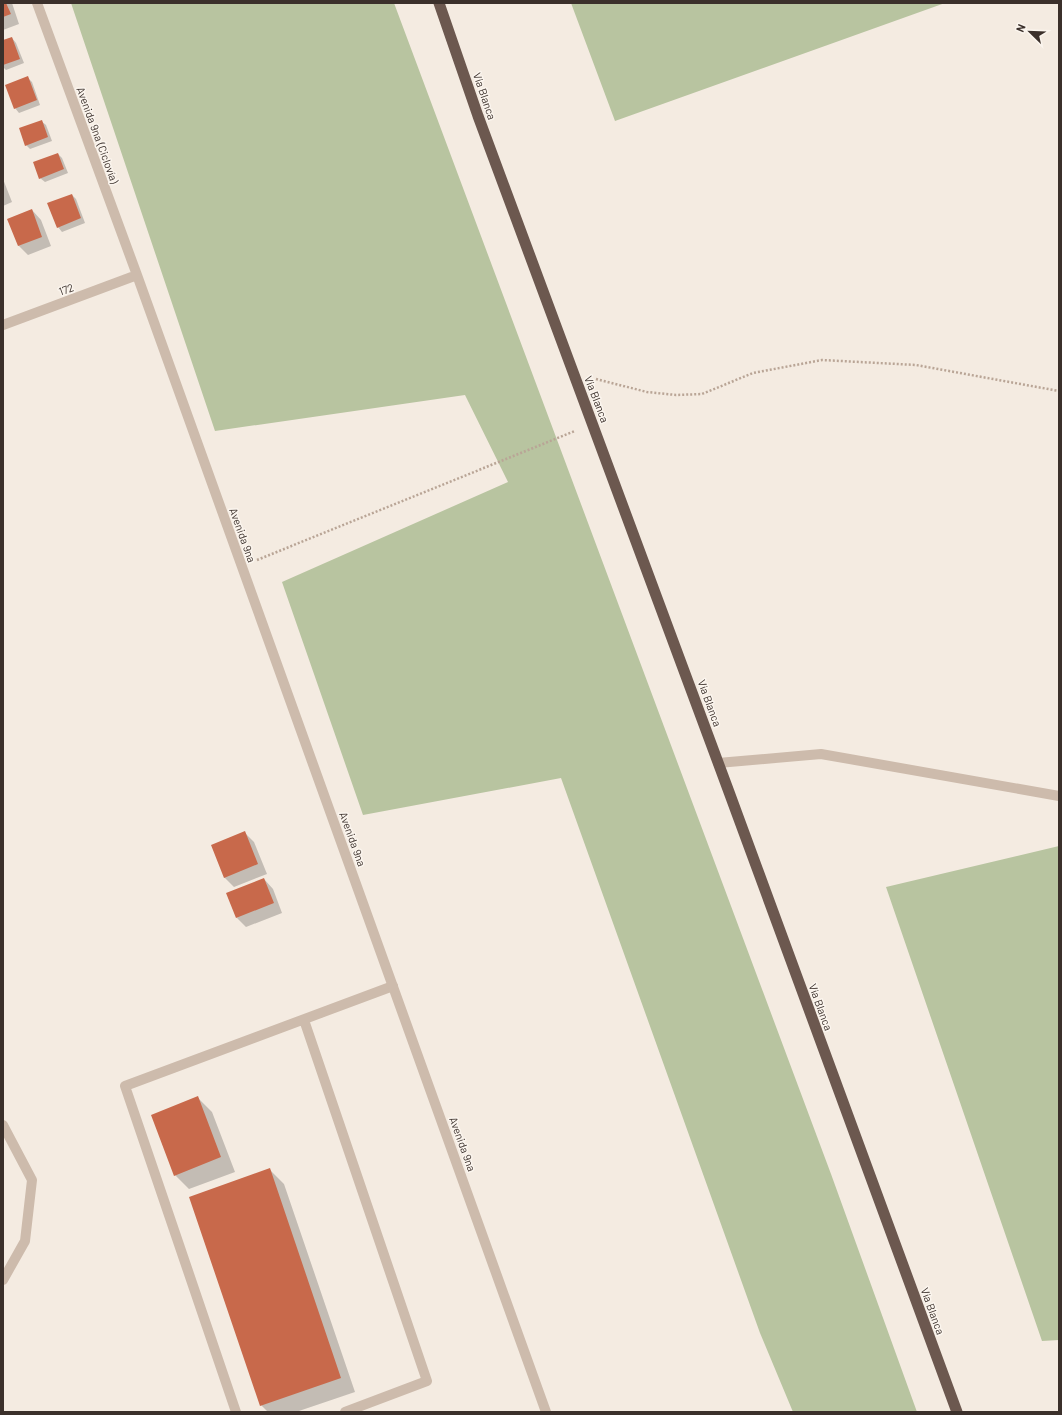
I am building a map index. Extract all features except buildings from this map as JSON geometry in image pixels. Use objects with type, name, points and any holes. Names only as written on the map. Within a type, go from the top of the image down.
[{"type":"highway","name":"Vía Blanca","points":[[439,3],[478,116],[957,1412]]},
{"type":"street","name":"Avenida 9na (Ciclovía)","points":[[37,3],[138,275]]},
{"type":"street","name":"172","points":[[3,325],[138,275]]},
{"type":"street","name":"Avenida 9na","points":[[138,275],[546,1412]]},
{"type":"street","points":[[718,763],[821,754],[1059,796]]},
{"type":"street","points":[[236,1412],[125,1086],[393,986]]},
{"type":"street","points":[[304,1020],[427,1381],[345,1412]]},
{"type":"street","points":[[3,1125],[32,1180],[25,1241],[3,1280]]},
{"type":"path","points":[[573,373],[647,392],[676,395],[702,394],[753,374],[822,360],[916,365],[1059,391]]},
{"type":"path","points":[[242,567],[592,424]]},
{"type":"green space","points":[[71,3],[394,3],[831,1174],[917,1412],[793,1412],[760,1333],[561,778],[363,815],[282,582],[508,482],[465,395],[215,431]]},
{"type":"green space","points":[[571,3],[945,3],[615,121]]},
{"type":"green space","points":[[1059,846],[1059,1340],[1042,1341],[886,887]]}]
